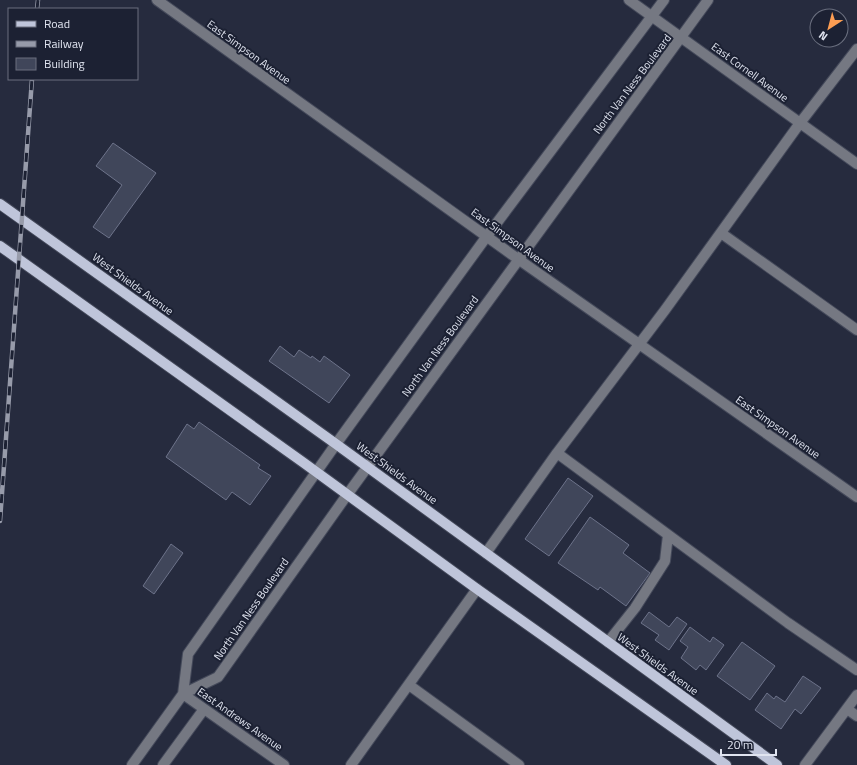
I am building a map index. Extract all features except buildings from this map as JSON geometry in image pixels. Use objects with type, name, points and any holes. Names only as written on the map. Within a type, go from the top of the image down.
[{"type":"main road","name":"West Shields Avenue","points":[[0,204],[368,467],[777,765]]},
{"type":"main road","points":[[0,246],[477,589],[726,765]]},
{"type":"street","name":"East Simpson Avenue","points":[[157,0],[518,259],[857,497]]},
{"type":"street","name":"East Cornell Avenue","points":[[629,0],[857,164]]},
{"type":"street","name":"North Van Ness Boulevard","points":[[183,694],[188,654],[336,444],[487,236],[664,0]]},
{"type":"street","name":"North Van Ness Boulevard","points":[[132,765],[183,694],[218,677],[347,495],[708,0]]},
{"type":"street","points":[[486,553],[557,453],[665,310],[800,123],[857,48]]},
{"type":"street","points":[[721,233],[857,330]]},
{"type":"street","points":[[557,453],[788,622],[857,670]]},
{"type":"street","points":[[608,642],[635,608],[665,561],[668,535]]},
{"type":"street","points":[[352,765],[477,589]]},
{"type":"street","points":[[409,685],[519,765]]},
{"type":"street","name":"East Andrews Avenue","points":[[183,694],[284,765]]},
{"type":"street","points":[[805,765],[857,695]]},
{"type":"street","points":[[163,765],[204,709]]},
{"type":"street","points":[[847,709],[857,716]]},
{"type":"railway","points":[[37,8],[38,0]]},
{"type":"railway","points":[[0,521],[32,80]]}]
